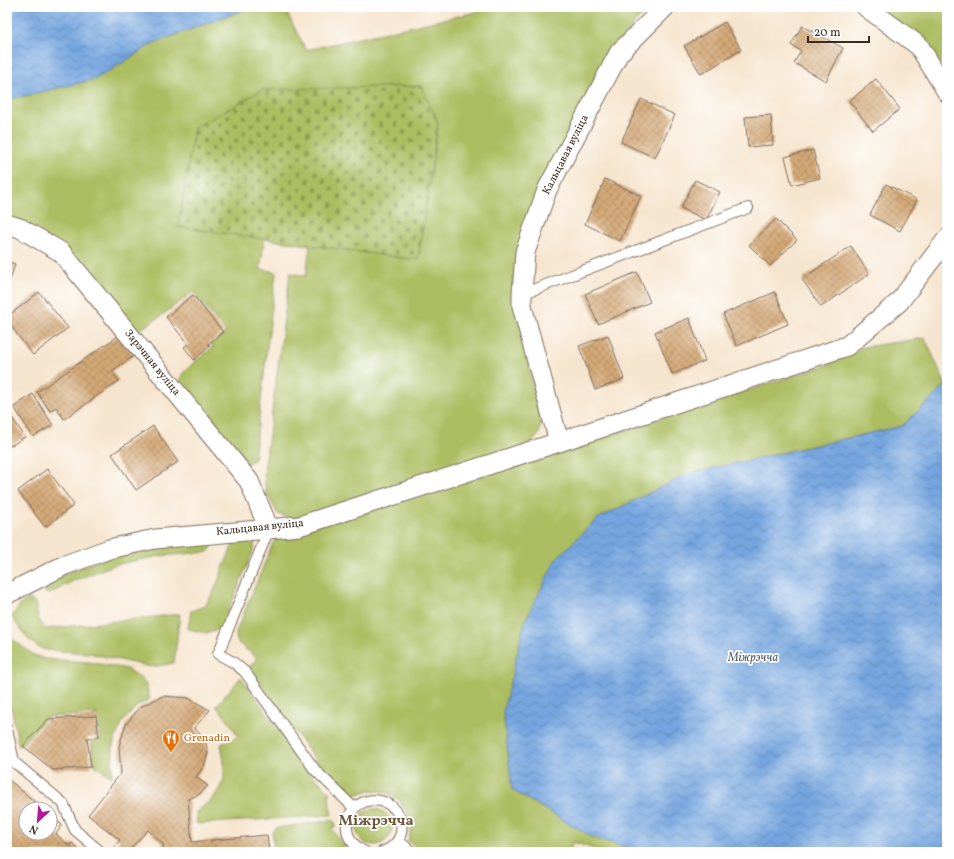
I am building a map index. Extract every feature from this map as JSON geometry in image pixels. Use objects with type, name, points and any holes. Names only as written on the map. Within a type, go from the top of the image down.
[{"type":"street","name":"Кальцавая вуліца","points":[[559,442],[522,306],[525,252],[547,190],[619,53],[666,7]]},
{"type":"street","points":[[866,7],[919,46],[947,92]]},
{"type":"street","name":"Зарэчная вуліца","points":[[7,224],[20,228],[61,252],[249,481],[269,529]]},
{"type":"street","name":"Кальцавая вуліца","points":[[7,594],[65,565],[109,549],[155,539],[299,526],[559,442],[847,346],[899,302],[947,239]]},
{"type":"lane","points":[[522,294],[748,208]]},
{"type":"lane","points":[[269,529],[218,654],[233,662],[245,672],[314,770],[354,808]]},
{"type":"lane","points":[[7,729],[14,762],[63,803],[75,830],[101,852]]},
{"type":"lane","points":[[365,852],[356,847],[350,839],[347,829],[348,818],[354,808],[362,802],[372,799],[383,801],[392,806],[399,814],[402,825],[398,840],[389,850],[382,852]]},
{"type":"lane","points":[[398,840],[412,852]]},
{"type":"green space","points":[[251,7],[284,7],[306,50],[498,7],[653,7],[636,21],[613,50],[542,187],[516,305],[541,423],[539,434],[532,443],[295,520],[278,514],[266,492],[264,473],[290,273],[306,276],[310,245],[418,260],[438,122],[178,226],[265,238],[260,269],[276,272],[254,460],[245,464],[180,385],[182,374],[213,347],[211,344],[226,332],[193,292],[138,331],[7,217],[7,100],[96,79],[154,43]]},
{"type":"green space","points":[[875,7],[945,7],[947,9],[947,66],[944,67],[914,36]]},
{"type":"green space","points":[[421,86],[438,122],[418,260],[178,227],[194,128],[262,90]]},
{"type":"green space","points":[[925,338],[946,385],[902,426],[687,474],[947,852],[603,852],[573,842],[569,852],[421,852],[408,841],[411,830],[409,816],[400,801],[386,792],[370,790],[352,796],[319,765],[249,668],[257,658],[241,646],[236,638],[236,632],[273,543],[278,537],[556,452],[833,363],[863,347]]},
{"type":"green space","points":[[251,539],[254,541],[254,549],[222,626],[209,633],[188,629],[191,611],[205,606],[214,591],[233,544],[238,541]]},
{"type":"green space","points":[[207,542],[212,546],[208,552],[159,556],[114,565],[73,581],[49,594],[44,591],[43,588],[45,585],[69,572],[112,556],[156,547]]},
{"type":"green space","points":[[30,599],[35,603],[39,621],[45,629],[180,614],[174,663],[151,667],[89,653],[46,650],[38,647],[29,640],[11,617],[22,604]]},
{"type":"green space","points":[[8,636],[34,655],[45,659],[89,662],[127,669],[145,682],[150,699],[137,706],[122,723],[113,745],[112,777],[94,765],[91,741],[101,739],[97,714],[47,717],[19,747],[7,686]]},
{"type":"green space","points":[[241,677],[309,772],[329,791],[332,815],[197,824],[196,812],[213,799],[224,780],[224,762],[221,744],[238,737],[229,721],[216,706]]},
{"type":"green space","points":[[378,809],[387,814],[391,820],[391,834],[387,840],[378,845],[370,845],[361,840],[357,834],[356,823],[361,814],[367,810]]},
{"type":"green space","points":[[334,820],[336,827],[332,829],[345,847],[341,852],[274,852],[272,833],[276,828]]},
{"type":"water","points":[[7,7],[251,7],[154,43],[96,79],[7,100]]},
{"type":"water","name":"Міжрэчча","points":[[947,383],[947,852],[642,852],[594,838],[512,790],[503,711],[525,621],[556,559],[597,519],[687,474],[902,426]]},
{"type":"building","points":[[725,22],[741,50],[701,74],[684,46]]},
{"type":"building","points":[[802,26],[843,48],[826,81],[794,63],[801,51],[791,45]]},
{"type":"building","points":[[876,79],[900,109],[873,131],[849,101]]},
{"type":"building","points":[[641,99],[675,115],[655,158],[621,142]]},
{"type":"building","points":[[771,115],[773,145],[748,147],[745,117]]},
{"type":"building","points":[[813,150],[820,178],[792,185],[785,157]]},
{"type":"building","points":[[605,179],[641,196],[620,241],[585,224]]},
{"type":"building","points":[[695,180],[720,192],[706,220],[681,208]]},
{"type":"building","points":[[886,184],[917,200],[900,231],[870,215]]},
{"type":"building","points":[[776,219],[797,240],[770,266],[749,245]]},
{"type":"building","points":[[851,246],[869,274],[821,307],[802,279]]},
{"type":"building","points":[[7,261],[15,264],[7,290]]},
{"type":"building","points":[[637,272],[650,302],[598,324],[585,294]]},
{"type":"building","points":[[39,292],[68,328],[33,355],[7,321],[7,317]]},
{"type":"building","points":[[775,292],[788,324],[737,346],[723,314]]},
{"type":"building","points":[[193,295],[223,332],[208,344],[210,346],[194,360],[184,347],[188,344],[166,317]]},
{"type":"building","points":[[689,318],[705,361],[672,374],[655,332]]},
{"type":"building","points":[[121,334],[135,355],[112,371],[119,381],[64,419],[56,407],[50,411],[37,392]]},
{"type":"building","points":[[608,335],[624,379],[595,390],[579,346]]},
{"type":"building","points":[[33,394],[53,425],[33,437],[14,407]]},
{"type":"building","points":[[9,413],[25,437],[7,448],[7,414]]},
{"type":"building","points":[[153,426],[178,462],[136,490],[112,454]]},
{"type":"building","points":[[47,469],[74,505],[45,527],[18,491]]},
{"type":"building","points":[[163,696],[188,698],[210,710],[194,728],[205,739],[208,753],[204,766],[196,777],[208,786],[198,795],[188,799],[192,842],[267,835],[269,852],[164,852],[163,844],[148,830],[128,851],[110,852],[120,840],[88,815],[121,773],[119,746],[126,724],[140,707]]},
{"type":"building","points":[[96,716],[99,737],[87,738],[91,767],[53,770],[23,746],[48,719]]},
{"type":"building","points":[[7,778],[34,801],[18,801],[18,841],[58,841],[58,836],[69,846],[72,843],[82,852],[7,852]]},
{"type":"building","points":[[58,822],[62,825],[58,831]]},
{"type":"place","name":"Grenadin","points":[[171,753]]},
{"type":"district","name":"Міжрэчча","points":[[376,821]]}]
